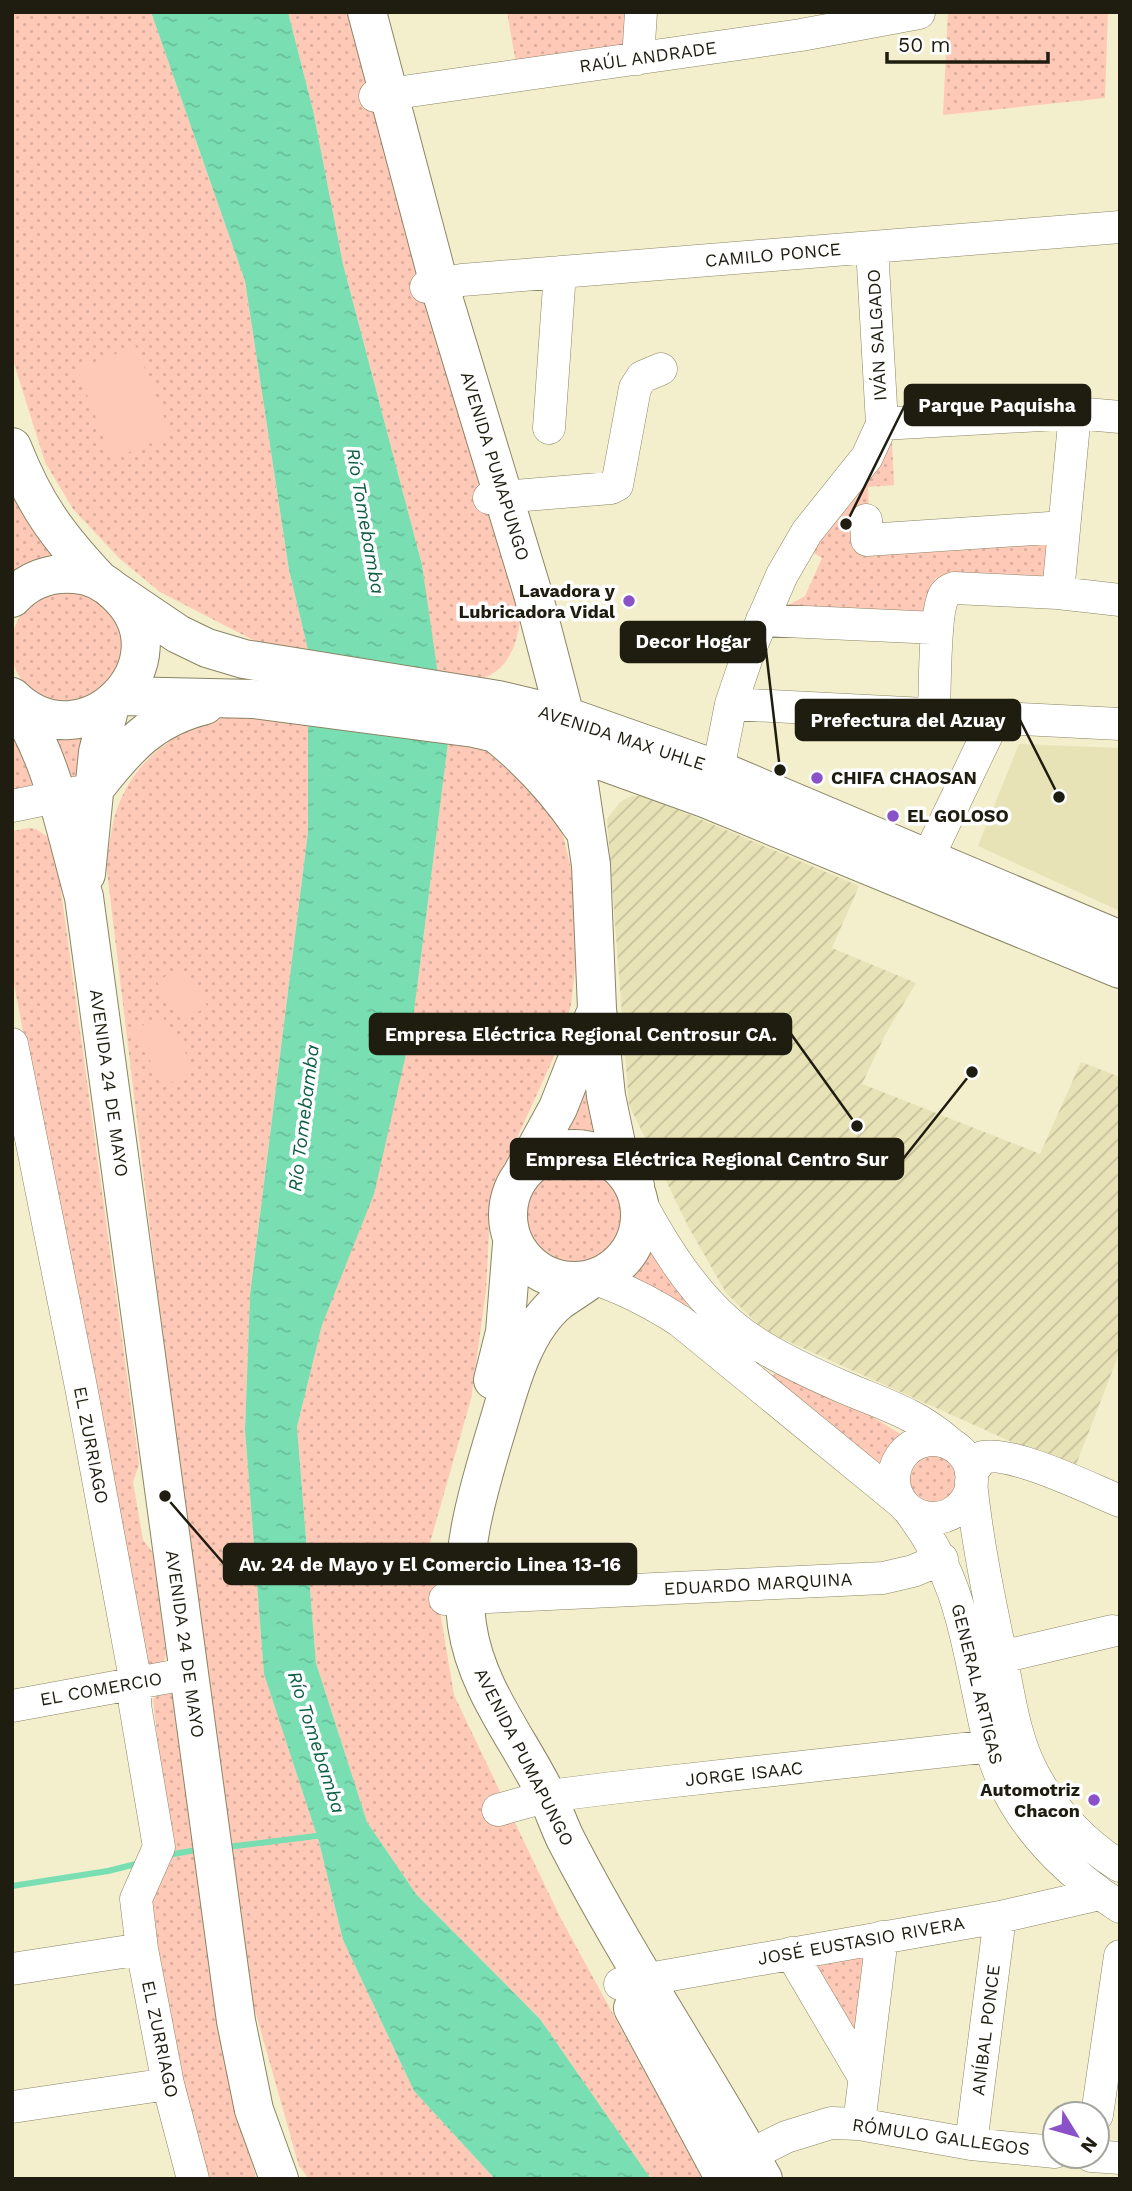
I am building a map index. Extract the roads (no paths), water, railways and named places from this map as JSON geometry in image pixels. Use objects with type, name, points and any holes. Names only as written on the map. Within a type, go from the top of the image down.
[{"type":"main road","name":"AVENIDA PUMAPUNGO","points":[[367,12],[382,95],[433,285],[497,497],[544,637],[569,733],[587,834],[595,922],[597,1009],[606,1096],[618,1153],[637,1193]]},
{"type":"main road","points":[[12,447],[25,480],[45,516],[65,543],[106,585]]},
{"type":"main road","points":[[12,598],[31,582],[48,575],[82,575],[106,585]]},
{"type":"main road","name":"AVENIDA MAX UHLE","points":[[106,585],[178,634],[207,649],[569,733],[712,784],[921,872],[1120,969]]},
{"type":"main road","name":"AVENIDA 24 DE MAYO","points":[[84,897],[98,752],[103,727],[116,701],[129,685],[139,660],[139,634],[130,609],[106,585]]},
{"type":"main road","points":[[544,637],[533,668],[486,714],[541,773],[587,834]]},
{"type":"main road","points":[[12,698],[34,713],[65,721],[81,719],[116,701]]},
{"type":"main road","name":"AVENIDA 24 DE MAYO","points":[[12,698],[39,746],[84,897],[236,2021],[260,2131],[279,2179]]},
{"type":"main road","points":[[95,789],[121,755],[143,734],[165,719],[185,710],[241,699]]},
{"type":"main road","name":"AVENIDA MAX UHLE","points":[[116,701],[241,699],[486,714]]},
{"type":"main road","name":"AVENIDA MAX UHLE","points":[[921,872],[1120,940]]},
{"type":"main road","name":"AVENIDA PUMAPUNGO","points":[[522,1174],[558,1108],[597,1009]]},
{"type":"main road","points":[[569,1149],[588,1150],[606,1156],[622,1168],[637,1193],[640,1227],[634,1244],[627,1256],[609,1272],[593,1280],[565,1282],[544,1275],[533,1268],[512,1244],[508,1220],[513,1188],[533,1163],[550,1153],[569,1149]]},
{"type":"main road","name":"AVENIDA PUMAPUNGO","points":[[512,1244],[505,1332],[446,1550],[455,1598],[466,1622],[472,1656],[490,1696],[524,1803],[565,1839],[633,1982],[746,2171]]},
{"type":"main road","name":"AVENIDA PUMAPUNGO","points":[[455,1598],[489,1456],[511,1382],[528,1342],[543,1318],[558,1302],[593,1280]]},
{"type":"street","points":[[638,59],[641,12]]},
{"type":"street","name":"RAÚL ANDRADE","points":[[382,95],[638,59],[802,24],[919,13]]},
{"type":"street","name":"CAMILO PONCE","points":[[433,285],[560,272],[1120,227]]},
{"type":"street","name":"IVÁN SALGADO","points":[[712,784],[731,704],[782,575],[807,532],[867,457],[882,424],[872,247]]},
{"type":"street","points":[[549,428],[560,272]]},
{"type":"street","points":[[497,497],[611,488],[617,485],[635,388],[642,377],[661,369]]},
{"type":"street","points":[[1058,593],[1075,413]]},
{"type":"street","points":[[882,424],[1075,413],[1120,417]]},
{"type":"street","points":[[866,520],[867,540],[1064,527]]},
{"type":"street","points":[[934,715],[937,628],[943,597],[947,591],[954,589],[1058,593],[1120,600]]},
{"type":"street","points":[[762,620],[937,628]]},
{"type":"street","points":[[731,704],[1120,724]]},
{"type":"street","points":[[921,872],[995,718]]},
{"type":"street","points":[[12,806],[95,789]]},
{"type":"street","name":"EL ZURRIAGO","points":[[12,1044],[78,1373],[136,1684],[135,1704],[159,1847],[136,1899],[142,1949],[168,2084],[193,2179]]},
{"type":"street","name":"GENERAL ARTIGAS","points":[[637,1193],[668,1249],[688,1277],[708,1302],[731,1324],[753,1341],[806,1369],[920,1419],[964,1456],[971,1478],[988,1595],[1015,1723],[1033,1773],[1054,1806],[1080,1835],[1120,1866]]},
{"type":"street","name":"GENERAL ARTIGAS","points":[[593,1280],[626,1289],[680,1321],[904,1505],[927,1518],[947,1515],[964,1502],[971,1478]]},
{"type":"street","name":"GENERAL ARTIGAS","points":[[951,1444],[941,1441],[921,1442],[903,1454],[898,1462],[894,1482],[904,1505],[928,1535],[942,1559],[960,1609],[991,1746],[1000,1773],[1034,1832],[1060,1860],[1110,1901]]},
{"type":"street","points":[[971,1478],[983,1457],[991,1455],[1012,1458],[1120,1501]]},
{"type":"street","name":"EDUARDO MARQUINA","points":[[455,1598],[883,1578],[913,1571],[942,1559]]},
{"type":"street","points":[[1001,1657],[1112,1631]]},
{"type":"street","name":"EL COMERCIO","points":[[12,1706],[191,1673]]},
{"type":"street","name":"JORGE ISAAC","points":[[524,1803],[991,1746]]},
{"type":"street","name":"JOSÉ EUSTASIO RIVERA","points":[[633,1982],[881,1937],[1110,1901]]},
{"type":"street","name":"ANÍBAL PONCE","points":[[971,2144],[1000,1917]]},
{"type":"street","points":[[859,2124],[881,1937]]},
{"type":"street","points":[[12,1969],[142,1949]]},
{"type":"street","points":[[791,1953],[864,2077]]},
{"type":"street","points":[[1099,2100],[1120,1956]]},
{"type":"street","points":[[12,2107],[168,2084]]},
{"type":"street","name":"RÓMULO GALLEGOS","points":[[746,2171],[807,2129],[831,2123],[859,2124],[971,2144],[1041,2151]]},
{"type":"water","name":"Río Tomebamba","points":[[151,12],[288,12],[313,110],[343,264],[422,565],[448,743],[412,1028],[374,1194],[322,1325],[297,1427],[316,1663],[367,1822],[416,1894],[540,2019],[651,2179],[495,2179],[414,2091],[343,1940],[319,1842],[264,1674],[245,1430],[250,1295],[308,832],[308,650],[289,570],[245,281]]},
{"type":"waterway","points":[[227,1847],[324,1835]]},
{"type":"waterway","points":[[168,1855],[202,1849]]},
{"type":"waterway","points":[[12,1886],[108,1871],[140,1863]]},
{"type":"place","name":"Parque Paquisha","points":[[846,524]]},
{"type":"place","name":"Lavadora y Lubricadora Vidal","points":[[629,601]]},
{"type":"place","name":"Decor Hogar","points":[[780,770]]},
{"type":"place","name":"CHIFA CHAOSAN","points":[[817,778]]},
{"type":"place","name":"Prefectura del Azuay","points":[[1059,797]]},
{"type":"place","name":"EL GOLOSO","points":[[893,816]]},
{"type":"place","name":"Empresa Eléctrica Regional Centro Sur","points":[[972,1072]]},
{"type":"place","name":"Empresa Eléctrica Regional Centrosur CA.","points":[[857,1126]]},
{"type":"place","name":"Av. 24 de Mayo y El Comercio Linea 13-16","points":[[165,1496]]},
{"type":"place","name":"Automotriz Chacon","points":[[1094,1800]]}]
